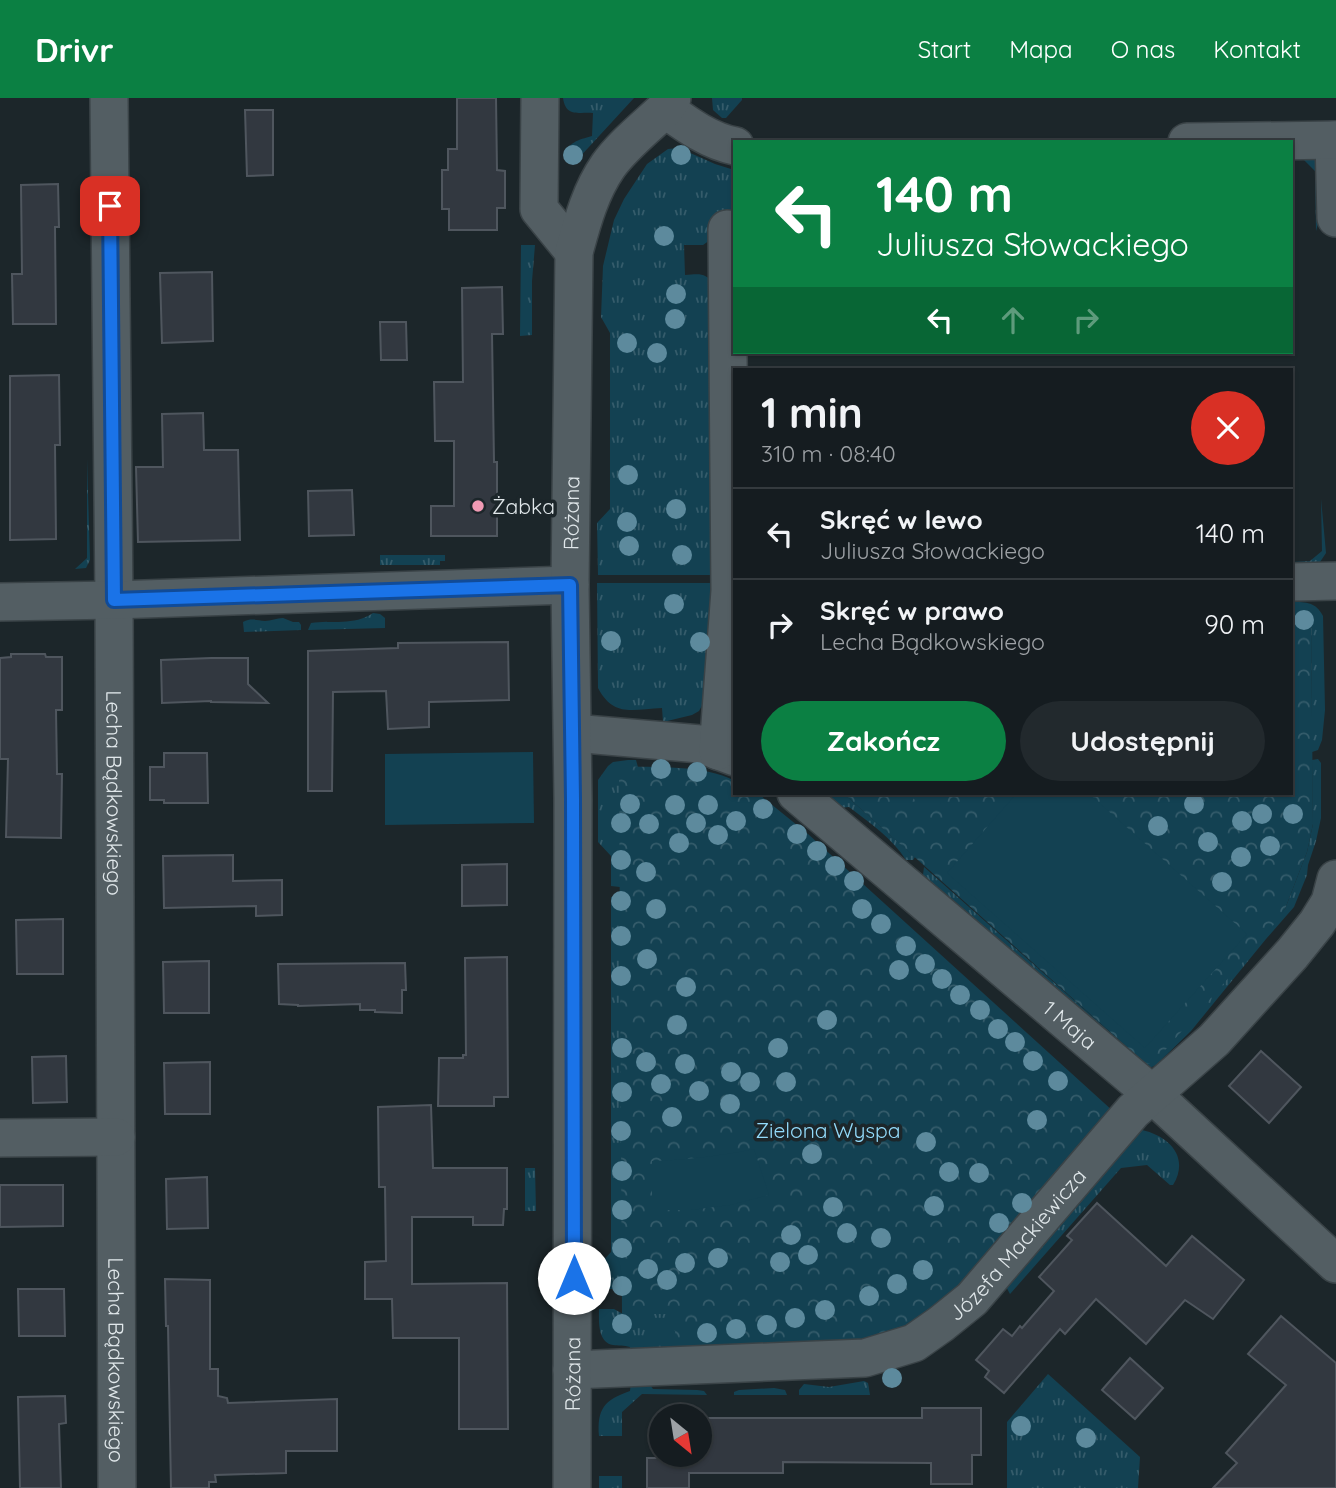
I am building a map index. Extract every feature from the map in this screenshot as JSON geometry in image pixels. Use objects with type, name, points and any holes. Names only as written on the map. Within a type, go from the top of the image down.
[{"type":"street","name":"Lecha Bądkowskiego","points":[[109,98],[114,600],[117,1488]]},
{"type":"street","points":[[540,98],[539,209],[574,252]]},
{"type":"street","points":[[669,103],[684,123],[704,135],[733,145]]},
{"type":"street","name":"Różana","points":[[572,1488],[573,733],[570,585],[574,252],[584,217],[608,165],[669,103]]},
{"type":"street","points":[[1293,141],[1335,140],[1336,218]]},
{"type":"street","points":[[573,733],[700,744],[726,754],[732,591],[727,229]]},
{"type":"street","points":[[1293,582],[1336,581]]},
{"type":"street","points":[[0,602],[570,585]]},
{"type":"street","name":"1 Maja","points":[[798,795],[1153,1094],[1336,1264]]},
{"type":"street","name":"Józefa Mackiewicza","points":[[572,1370],[865,1358],[914,1343],[972,1299],[1133,1111],[1214,1040],[1317,923],[1329,902],[1336,879]]},
{"type":"street","points":[[0,1138],[116,1137]]},
{"type":"green space","points":[[563,98],[634,98],[577,160],[564,157],[571,145],[592,136],[593,113],[570,111]]},
{"type":"green space","points":[[712,98],[742,100],[726,118],[722,118],[713,110]]},
{"type":"green space","points":[[679,148],[731,169],[731,219],[703,245],[684,245],[685,275],[708,277],[714,284],[716,575],[598,575],[597,523],[610,509],[610,333],[601,317],[603,266],[614,220],[624,199],[647,164],[668,149]]},
{"type":"green space","points":[[1293,156],[1315,157],[1320,164],[1320,217],[1316,231],[1315,171],[1304,160],[1293,160]]},
{"type":"green space","points":[[521,245],[535,245],[532,335],[520,336]]},
{"type":"green space","points":[[87,459],[90,560],[86,568],[75,569],[87,558]]},
{"type":"green space","points":[[1321,499],[1326,553],[1318,565],[1293,567],[1293,562],[1310,561],[1322,551]]},
{"type":"green space","points":[[380,555],[445,555],[445,561],[440,561],[440,565],[380,565]]},
{"type":"green space","points":[[597,583],[716,583],[706,698],[699,711],[663,722],[662,708],[625,710],[604,698],[598,688]]},
{"type":"green space","points":[[1293,602],[1310,604],[1323,616],[1325,710],[1322,740],[1318,750],[1312,752],[1311,612],[1293,612]]},
{"type":"green space","points":[[1311,611],[1313,824],[1307,852],[1285,909],[1267,934],[1153,1064],[1146,1064],[845,795],[1293,795],[1293,612]]},
{"type":"green space","points":[[373,613],[385,618],[385,628],[308,630],[311,623],[358,620]]},
{"type":"green space","points":[[283,618],[299,622],[301,630],[244,632],[243,622]]},
{"type":"green space","points":[[533,752],[534,823],[385,825],[385,754]]},
{"type":"green space","points":[[1318,759],[1321,763],[1321,818],[1307,875],[1294,907],[1191,1031],[1150,1068],[1145,1068],[923,875],[924,867],[1146,1064],[1152,1064],[1285,909],[1307,852],[1313,824],[1312,760]]},
{"type":"green space","points":[[636,760],[647,800],[620,887],[611,886],[611,856],[598,842],[598,780],[613,762]]},
{"type":"green space","name":"Zielona Wyspa","points":[[619,766],[694,769],[733,780],[733,795],[760,795],[808,834],[1114,1112],[978,1272],[933,1309],[902,1328],[872,1340],[675,1358],[675,1314],[622,1314]]},
{"type":"green space","points":[[823,795],[845,795],[915,857],[913,860],[906,860],[887,838],[849,807],[839,808]]},
{"type":"green space","points":[[909,795],[948,795],[931,814]]},
{"type":"green space","points":[[1015,795],[1090,795],[1247,934],[1145,1048],[947,873]]},
{"type":"green space","points":[[611,897],[622,898],[623,1289],[598,1289],[598,1266],[611,1252]]},
{"type":"green space","points":[[1142,1130],[1161,1137],[1174,1149],[1179,1165],[1173,1185],[1147,1165],[1121,1168],[1010,1294],[1003,1281],[1127,1132]]},
{"type":"green space","points":[[754,1149],[769,1195],[730,1205],[691,1210],[652,1210],[652,1161]]},
{"type":"green space","points":[[525,1168],[535,1168],[536,1211],[525,1211]]},
{"type":"green space","points":[[599,1309],[614,1309],[623,1314],[675,1314],[850,1346],[631,1356],[630,1347],[613,1345],[604,1340],[600,1330]]},
{"type":"green space","points":[[1048,1374],[1140,1457],[1138,1488],[1007,1488],[1007,1422]]},
{"type":"green space","points":[[864,1381],[868,1383],[870,1395],[799,1395],[804,1384],[829,1387]]},
{"type":"green space","points":[[631,1382],[650,1385],[653,1389],[704,1391],[707,1395],[642,1394],[622,1412],[622,1436],[599,1436],[601,1412],[608,1402],[630,1391]]},
{"type":"green space","points":[[739,1390],[785,1390],[787,1395],[734,1395],[734,1392]]},
{"type":"green space","points":[[599,1476],[622,1476],[622,1488],[599,1488]]},
{"type":"building","points":[[457,98],[496,98],[497,170],[505,171],[505,208],[497,208],[497,230],[449,230],[449,209],[442,209],[442,170],[448,170],[448,149],[457,149]]},
{"type":"building","points":[[245,110],[273,110],[273,175],[247,176]]},
{"type":"building","points":[[58,184],[59,227],[55,227],[56,324],[13,324],[12,274],[22,274],[21,185]]},
{"type":"building","points":[[212,272],[213,341],[162,343],[160,273]]},
{"type":"building","points":[[502,287],[503,334],[492,334],[497,536],[431,536],[431,506],[454,506],[454,441],[435,441],[434,382],[463,382],[462,288]]},
{"type":"building","points":[[380,322],[406,322],[407,360],[381,360]]},
{"type":"building","points":[[59,375],[60,445],[55,445],[56,539],[10,540],[10,376]]},
{"type":"building","points":[[203,413],[204,450],[238,450],[240,540],[138,542],[136,467],[163,467],[162,414]]},
{"type":"building","points":[[352,490],[354,535],[309,536],[308,491]]},
{"type":"building","points":[[508,642],[509,700],[429,702],[429,727],[388,729],[386,691],[333,692],[332,791],[308,791],[308,651],[398,648],[398,643]]},
{"type":"building","points":[[11,654],[62,657],[62,710],[56,710],[57,774],[62,774],[61,838],[6,837],[8,759],[0,759],[0,658],[11,657]]},
{"type":"building","points":[[248,658],[248,684],[268,703],[162,703],[161,660]]},
{"type":"building","points":[[164,753],[207,753],[208,803],[164,803],[164,800],[150,800],[150,767],[164,767]]},
{"type":"building","points":[[233,855],[233,881],[282,880],[282,915],[256,916],[256,906],[164,908],[163,856]]},
{"type":"building","points":[[507,864],[507,905],[462,906],[462,865]]},
{"type":"building","points":[[63,919],[63,974],[17,974],[16,920]]},
{"type":"building","points":[[507,957],[508,1097],[494,1097],[494,1106],[438,1106],[439,1058],[463,1058],[463,1055],[466,1055],[465,958]]},
{"type":"building","points":[[209,961],[209,1013],[164,1013],[163,962]]},
{"type":"building","points":[[405,963],[406,990],[402,990],[402,1013],[360,1010],[360,1004],[279,1004],[278,964]]},
{"type":"building","points":[[1261,1051],[1301,1087],[1269,1123],[1229,1086]]},
{"type":"building","points":[[66,1056],[67,1102],[33,1103],[32,1057]]},
{"type":"building","points":[[210,1062],[210,1114],[165,1114],[164,1063]]},
{"type":"building","points":[[431,1105],[433,1168],[507,1168],[507,1209],[504,1209],[503,1225],[473,1225],[473,1217],[412,1217],[412,1284],[507,1283],[508,1429],[459,1429],[459,1338],[393,1338],[392,1299],[365,1299],[365,1262],[386,1261],[385,1187],[379,1187],[378,1107]]},
{"type":"building","points":[[207,1177],[208,1228],[167,1229],[166,1179]]},
{"type":"building","points":[[0,1185],[63,1185],[63,1226],[0,1227]]},
{"type":"building","points":[[1097,1203],[1166,1266],[1192,1236],[1244,1280],[1213,1319],[1185,1300],[1146,1344],[1096,1299],[1065,1334],[1060,1329],[1004,1393],[985,1377],[989,1371],[976,1360],[1003,1329],[1012,1336],[1020,1326],[1022,1328],[1054,1291],[1039,1277],[1072,1240],[1067,1236]]},
{"type":"building","points":[[165,1279],[210,1280],[210,1369],[218,1369],[218,1396],[227,1398],[228,1403],[337,1399],[337,1451],[286,1451],[286,1473],[215,1475],[216,1482],[209,1482],[209,1488],[171,1488]]},
{"type":"building","points":[[18,1289],[64,1289],[65,1336],[19,1336]]},
{"type":"building","points":[[1281,1316],[1336,1363],[1336,1488],[1213,1488],[1237,1463],[1226,1453],[1286,1385],[1248,1354]]},
{"type":"building","points":[[1130,1358],[1163,1388],[1135,1419],[1102,1390]]},
{"type":"building","points":[[65,1396],[66,1423],[59,1424],[61,1488],[20,1488],[18,1397]]},
{"type":"building","points":[[922,1408],[981,1408],[981,1455],[972,1455],[972,1484],[931,1484],[931,1463],[783,1462],[783,1473],[689,1473],[689,1488],[647,1488],[647,1458],[649,1467],[712,1467],[712,1418],[922,1418]]},
{"type":"place","name":"Żabka","points":[[478,506]]},
{"type":"route","points":[[110,206],[114,600],[570,585],[574,1278]]}]
